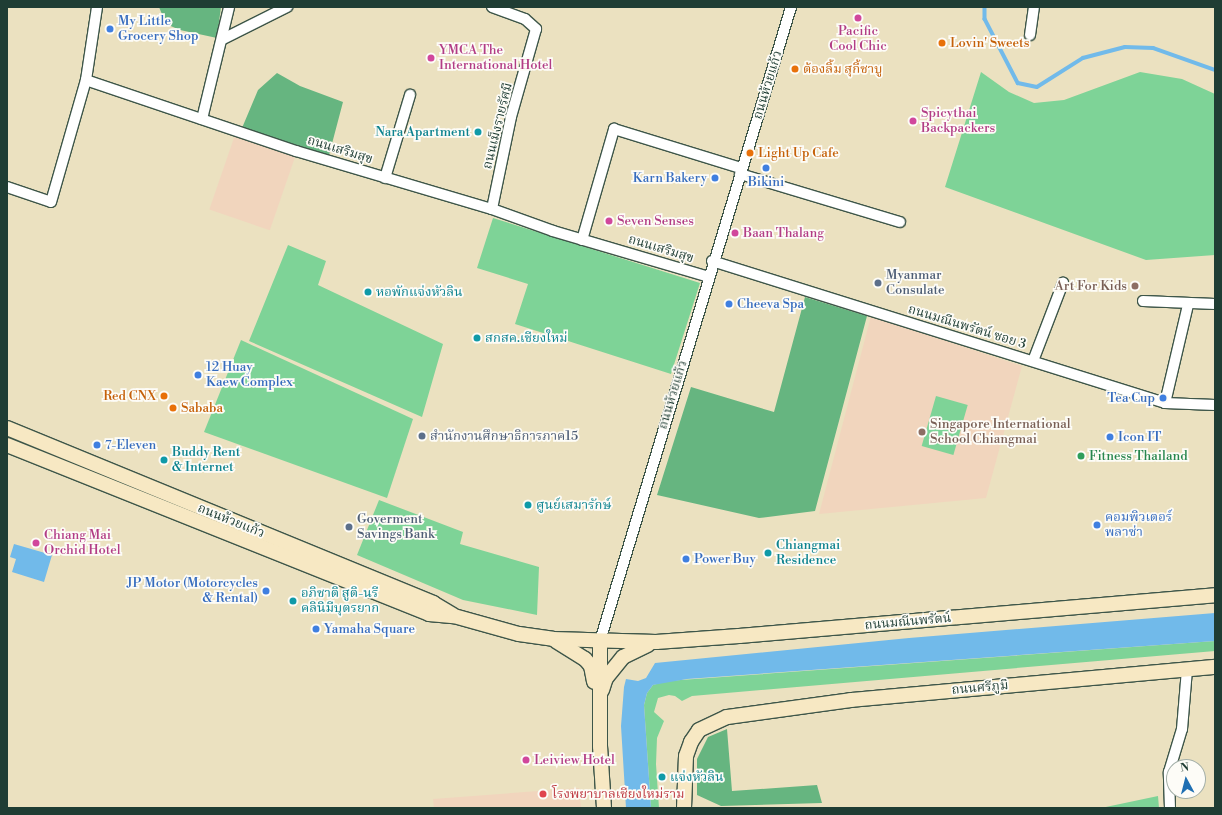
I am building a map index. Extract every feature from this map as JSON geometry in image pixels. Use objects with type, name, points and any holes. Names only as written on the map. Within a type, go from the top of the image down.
[{"type":"main road","name":"ถนนห้วยแก้ว","points":[[7,428],[433,603],[454,616]]},
{"type":"main road","name":"ถนนห้วยแก้ว","points":[[7,445],[388,600],[429,614],[454,616],[519,634],[553,639],[600,642]]},
{"type":"main road","name":"ถนนมณีนพรัตน์","points":[[600,642],[656,642],[1214,595]]},
{"type":"main road","points":[[553,639],[580,654],[588,663],[599,702]]},
{"type":"main road","points":[[600,642],[599,702],[604,808]]},
{"type":"main road","points":[[599,702],[606,678],[612,668],[634,650],[656,642]]},
{"type":"main road","name":"ถนนศรีภูมิ","points":[[684,808],[686,756],[698,730],[712,721],[745,713],[858,700],[1213,667]]},
{"type":"street","points":[[7,187],[51,202],[86,80],[97,7]]},
{"type":"street","points":[[202,119],[223,39],[229,7]]},
{"type":"street","points":[[223,39],[286,7]]},
{"type":"street","name":"ถนนเม็งรายรัศมี","points":[[492,7],[526,19],[536,29],[511,117],[492,209]]},
{"type":"street","name":"ถนนห้วยแก้ว","points":[[600,642],[709,277],[712,261],[791,7]]},
{"type":"street","points":[[1030,35],[1034,7]]},
{"type":"street","name":"ถนนเสริมสุข","points":[[86,80],[385,178],[492,209],[582,240],[709,277]]},
{"type":"street","points":[[385,178],[410,95]]},
{"type":"street","points":[[582,240],[614,129],[900,222]]},
{"type":"street","name":"ถนนมณีนพรัตน์ ซอย 3","points":[[712,261],[1165,403],[1215,405]]},
{"type":"street","points":[[1033,361],[1063,283]]},
{"type":"street","points":[[1144,301],[1188,305],[1215,304]]},
{"type":"street","points":[[1165,403],[1188,305]]},
{"type":"street","points":[[1170,808],[1169,772],[1182,729],[1186,670]]},
{"type":"shaded area","points":[[236,132],[297,153],[270,230],[209,210]]},
{"type":"shaded area","name":"Singapore International School Chiangmai","points":[[871,316],[1022,366],[986,498],[819,514]]},
{"type":"shaded area","name":"โรงพยาบาลเชียงใหม่ราม","points":[[579,788],[581,808],[434,808],[433,799]]},
{"type":"green space","points":[[159,7],[221,7],[217,38],[180,30],[166,24]]},
{"type":"green space","points":[[981,72],[1009,92],[1034,103],[1064,100],[1140,72],[1182,79],[1215,94],[1215,255],[1146,260],[945,187]]},
{"type":"green space","points":[[277,73],[300,86],[343,102],[329,155],[242,128],[258,90]]},
{"type":"green space","points":[[493,218],[700,283],[671,374],[515,324],[528,284],[477,268]]},
{"type":"green space","points":[[288,245],[326,261],[318,285],[443,344],[422,417],[249,341]]},
{"type":"green space","points":[[805,297],[867,316],[815,511],[759,518],[657,495],[691,387],[774,412]]},
{"type":"green space","points":[[241,340],[413,419],[387,498],[204,432]]},
{"type":"green space","points":[[936,396],[968,405],[953,455],[922,446]]},
{"type":"green space","points":[[379,500],[463,532],[460,544],[539,567],[537,615],[463,600],[357,555]]},
{"type":"green space","points":[[1215,641],[1215,651],[692,696],[682,701],[675,696],[669,695],[658,698],[654,712],[664,721],[657,738],[656,764],[659,808],[651,808],[644,705],[647,693],[653,685],[667,681]]},
{"type":"green space","points":[[727,729],[732,791],[817,785],[822,803],[721,806],[697,795],[697,759],[708,737]]},
{"type":"green space","points":[[1158,796],[1159,808],[1101,808]]},
{"type":"water","points":[[14,544],[52,555],[44,582],[12,572],[16,559],[10,557]]},
{"type":"water","points":[[1215,613],[1215,641],[687,679],[653,685],[647,693],[644,705],[651,808],[626,808],[621,726],[624,687],[626,679],[638,681],[646,678],[655,663],[909,638]]},
{"type":"waterway","points":[[985,7],[985,19],[1018,83],[1037,87],[1083,58],[1125,47],[1153,48],[1215,70]]},
{"type":"place","name":"Pacific Cool Chic","points":[[858,18]]},
{"type":"place","name":"My Little Grocery Shop","points":[[110,29]]},
{"type":"place","name":"Lovin' Sweets","points":[[942,43]]},
{"type":"place","name":"YMCA The International Hotel","points":[[431,58]]},
{"type":"place","name":"ต้องลิ้ม สุกี้ชาบู","points":[[795,69]]},
{"type":"place","name":"Spicythai Backpackers","points":[[913,121]]},
{"type":"place","name":"Nara Apartment","points":[[478,132]]},
{"type":"place","name":"Light Up Cafe","points":[[750,153]]},
{"type":"place","name":"Bikini","points":[[766,168]]},
{"type":"place","name":"Karn Bakery","points":[[715,178]]},
{"type":"place","name":"Seven Senses","points":[[609,221]]},
{"type":"place","name":"Baan Thalang","points":[[735,233]]},
{"type":"place","name":"Myanmar Consulate","points":[[878,283]]},
{"type":"place","name":"Art For Kids","points":[[1135,286]]},
{"type":"place","name":"หอพักแจ่งหัวลิน","points":[[368,292]]},
{"type":"place","name":"Cheeva Spa","points":[[729,304]]},
{"type":"place","name":"สกสค.เชียงใหม่","points":[[477,338]]},
{"type":"place","name":"12 Huay Kaew Complex","points":[[198,375]]},
{"type":"place","name":"Red CNX","points":[[164,396]]},
{"type":"place","name":"Tea Cup","points":[[1163,398]]},
{"type":"place","name":"Sababa","points":[[173,408]]},
{"type":"place","name":"Singapore International School Chiangmai","points":[[922,432]]},
{"type":"place","name":"สำนักงานศึกษาธิการภาค15","points":[[422,436]]},
{"type":"place","name":"Icon IT","points":[[1110,437]]},
{"type":"place","name":"7-Eleven","points":[[97,445]]},
{"type":"place","name":"Fitness Thailand","points":[[1081,456]]},
{"type":"place","name":"Buddy Rent & Internet","points":[[164,460]]},
{"type":"place","name":"ศูนย์เสมารักษ์","points":[[528,505]]},
{"type":"place","name":"คอมพิวเตอร์ พลาซ่า","points":[[1097,525]]},
{"type":"place","name":"Goverment Savings Bank","points":[[349,527]]},
{"type":"place","name":"Chiang Mai Orchid Hotel","points":[[36,543]]},
{"type":"place","name":"Chiangmai Residence","points":[[768,553]]},
{"type":"place","name":"Power Buy","points":[[686,559]]},
{"type":"place","name":"JP Motor (Motorcycles & Rental)","points":[[266,591]]},
{"type":"place","name":"อภิชาติ สูติ-นรี คลินิมีบุตรยาก","points":[[293,601]]},
{"type":"place","name":"Yamaha Square","points":[[316,629]]},
{"type":"place","name":"Leiview Hotel","points":[[526,760]]},
{"type":"place","name":"แจ่งหัวลิน","points":[[662,777]]},
{"type":"place","name":"โรงพยาบาลเชียงใหม่ราม","points":[[543,794]]}]
